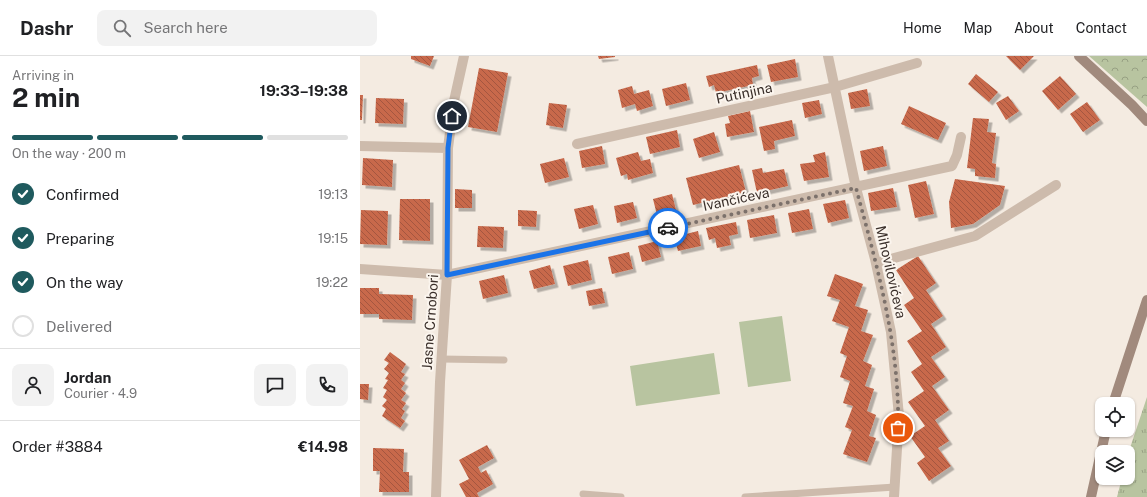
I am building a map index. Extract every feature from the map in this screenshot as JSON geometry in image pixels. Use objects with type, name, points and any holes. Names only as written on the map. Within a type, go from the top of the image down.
[{"type":"main road","points":[[1079,56],[1132,105],[1147,121]]},
{"type":"main road","points":[[1132,105],[1147,113]]},
{"type":"main road","points":[[1114,397],[1147,300]]},
{"type":"main road","points":[[1091,497],[1104,437]]},
{"type":"street","name":"Jasne Crnobori","points":[[436,497],[441,359],[447,275],[448,148],[454,101],[464,56]]},
{"type":"street","name":"Mihovilovićeva","points":[[828,56],[856,188],[876,263],[891,332],[899,416],[894,492]]},
{"type":"street","name":"Putinjina","points":[[577,144],[835,87],[917,63]]},
{"type":"street","name":"Ivančićeva","points":[[360,269],[447,275],[856,188],[952,166],[957,155],[961,137]]},
{"type":"street","points":[[360,146],[448,148]]},
{"type":"street","points":[[876,263],[976,236],[1056,185]]},
{"type":"lane","points":[[441,359],[504,360]]},
{"type":"lane","points":[[745,497],[894,492]]},
{"type":"lane","points":[[583,494],[621,497]]},
{"type":"green space","points":[[1089,56],[1147,56],[1147,107]]},
{"type":"green space","points":[[782,316],[791,381],[748,387],[739,322]]},
{"type":"green space","points":[[714,353],[720,394],[636,406],[630,366]]},
{"type":"green space","points":[[1147,397],[1147,497],[1117,497],[1120,485],[1135,485],[1135,445],[1131,445],[1135,437]]},
{"type":"building","points":[[411,56],[434,56],[430,66],[411,59]]},
{"type":"building","points":[[598,56],[615,56],[615,57],[599,59]]},
{"type":"building","points":[[1006,56],[1034,56],[1020,70]]},
{"type":"building","points":[[795,59],[798,77],[771,82],[767,65]]},
{"type":"building","points":[[757,65],[759,76],[752,78],[753,85],[716,93],[714,85],[709,87],[706,76]]},
{"type":"building","points":[[479,68],[508,73],[497,132],[468,127]]},
{"type":"building","points":[[976,74],[998,92],[989,102],[968,84]]},
{"type":"building","points":[[1060,76],[1076,94],[1058,110],[1042,91]]},
{"type":"building","points":[[686,83],[690,100],[666,106],[662,89]]},
{"type":"building","points":[[632,86],[634,94],[649,90],[653,106],[637,111],[635,104],[622,108],[618,90]]},
{"type":"building","points":[[867,89],[870,106],[851,109],[848,93]]},
{"type":"building","points":[[360,95],[363,95],[362,120],[360,120]]},
{"type":"building","points":[[1008,96],[1019,111],[1006,120],[996,103]]},
{"type":"building","points":[[376,98],[404,99],[403,124],[375,123]]},
{"type":"building","points":[[819,100],[822,114],[805,118],[802,103]]},
{"type":"building","points":[[1087,102],[1100,120],[1083,132],[1070,114]]},
{"type":"building","points":[[549,103],[567,105],[563,128],[546,125]]},
{"type":"building","points":[[909,106],[946,123],[938,140],[901,124]]},
{"type":"building","points":[[750,111],[754,132],[727,137],[725,124],[730,123],[728,116]]},
{"type":"building","points":[[973,118],[989,119],[987,132],[996,133],[992,163],[996,164],[995,178],[975,176],[975,169],[967,168]]},
{"type":"building","points":[[792,120],[795,136],[774,141],[775,149],[764,151],[759,127]]},
{"type":"building","points":[[677,130],[680,147],[650,154],[646,137]]},
{"type":"building","points":[[714,132],[720,152],[699,158],[693,139]]},
{"type":"building","points":[[602,146],[605,164],[582,168],[579,151]]},
{"type":"building","points":[[883,146],[887,166],[864,171],[860,151]]},
{"type":"building","points":[[638,152],[641,161],[650,159],[653,173],[628,180],[627,174],[621,176],[616,158]]},
{"type":"building","points":[[825,152],[829,177],[804,181],[800,164],[815,162],[813,155]]},
{"type":"building","points":[[363,158],[393,160],[392,187],[362,185]]},
{"type":"building","points":[[564,158],[569,177],[545,183],[540,164]]},
{"type":"building","points":[[739,165],[746,192],[693,205],[686,178]]},
{"type":"building","points":[[762,168],[763,173],[784,169],[788,186],[757,193],[752,170]]},
{"type":"building","points":[[955,179],[1005,186],[1000,205],[973,224],[951,228],[949,202]]},
{"type":"building","points":[[926,181],[934,214],[915,218],[908,185]]},
{"type":"building","points":[[893,188],[897,207],[871,211],[868,193]]},
{"type":"building","points":[[455,189],[472,190],[472,208],[455,208]]},
{"type":"building","points":[[672,194],[676,210],[657,215],[653,199]]},
{"type":"building","points":[[400,199],[430,199],[430,241],[399,240]]},
{"type":"building","points":[[845,200],[849,218],[828,223],[823,204]]},
{"type":"building","points":[[633,202],[637,218],[617,223],[614,206]]},
{"type":"building","points":[[593,205],[598,224],[579,229],[574,209]]},
{"type":"building","points":[[809,209],[813,229],[792,233],[788,213]]},
{"type":"building","points":[[361,210],[388,211],[387,245],[360,244]]},
{"type":"building","points":[[518,210],[537,211],[536,227],[518,226]]},
{"type":"building","points":[[774,215],[777,233],[750,238],[747,220]]},
{"type":"building","points":[[736,222],[738,234],[729,236],[731,245],[717,248],[715,238],[709,240],[706,228]]},
{"type":"building","points":[[478,226],[504,227],[503,248],[477,247]]},
{"type":"building","points":[[698,231],[701,246],[678,251],[674,237]]},
{"type":"building","points":[[657,241],[661,257],[642,262],[638,246]]},
{"type":"building","points":[[629,252],[633,269],[612,274],[608,257]]},
{"type":"building","points":[[918,256],[936,283],[926,290],[943,316],[931,324],[946,347],[931,357],[945,377],[932,386],[949,410],[935,420],[949,441],[938,448],[951,466],[929,481],[917,463],[925,457],[910,436],[925,426],[908,402],[924,391],[911,372],[922,364],[907,341],[922,331],[904,305],[914,298],[896,270]]},
{"type":"building","points":[[588,260],[592,280],[568,286],[563,266]]},
{"type":"building","points":[[550,265],[555,284],[534,289],[529,271]]},
{"type":"building","points":[[835,274],[863,284],[855,306],[868,310],[861,331],[873,335],[863,361],[872,365],[865,386],[874,389],[867,411],[876,415],[869,436],[876,438],[867,462],[843,454],[852,430],[845,427],[853,406],[843,403],[850,381],[840,377],[847,356],[840,353],[849,327],[832,321],[840,300],[827,296]]},
{"type":"building","points":[[504,275],[508,293],[483,299],[479,281]]},
{"type":"building","points":[[360,288],[379,288],[379,294],[413,295],[412,320],[379,319],[379,314],[360,314]]},
{"type":"building","points":[[602,288],[605,303],[589,306],[586,291]]},
{"type":"building","points":[[390,352],[406,364],[401,372],[405,374],[401,380],[405,383],[401,389],[406,393],[401,400],[406,403],[402,409],[405,411],[401,418],[405,421],[400,428],[382,416],[386,409],[382,406],[387,400],[383,397],[387,390],[383,388],[388,380],[385,379],[389,373],[384,369],[389,363],[384,360]]},
{"type":"building","points":[[360,384],[369,384],[368,400],[360,399]]},
{"type":"building","points":[[487,445],[494,458],[478,467],[481,473],[486,470],[493,484],[477,493],[479,497],[466,497],[459,484],[469,479],[459,460]]},
{"type":"building","points":[[373,448],[404,449],[403,472],[409,472],[409,492],[379,492],[380,471],[373,471]]},
{"type":"way so far","points":[[668,228],[856,188],[875,259],[891,332],[899,416],[898,428]]},
{"type":"route","points":[[452,116],[448,148],[447,275],[668,228]]}]
